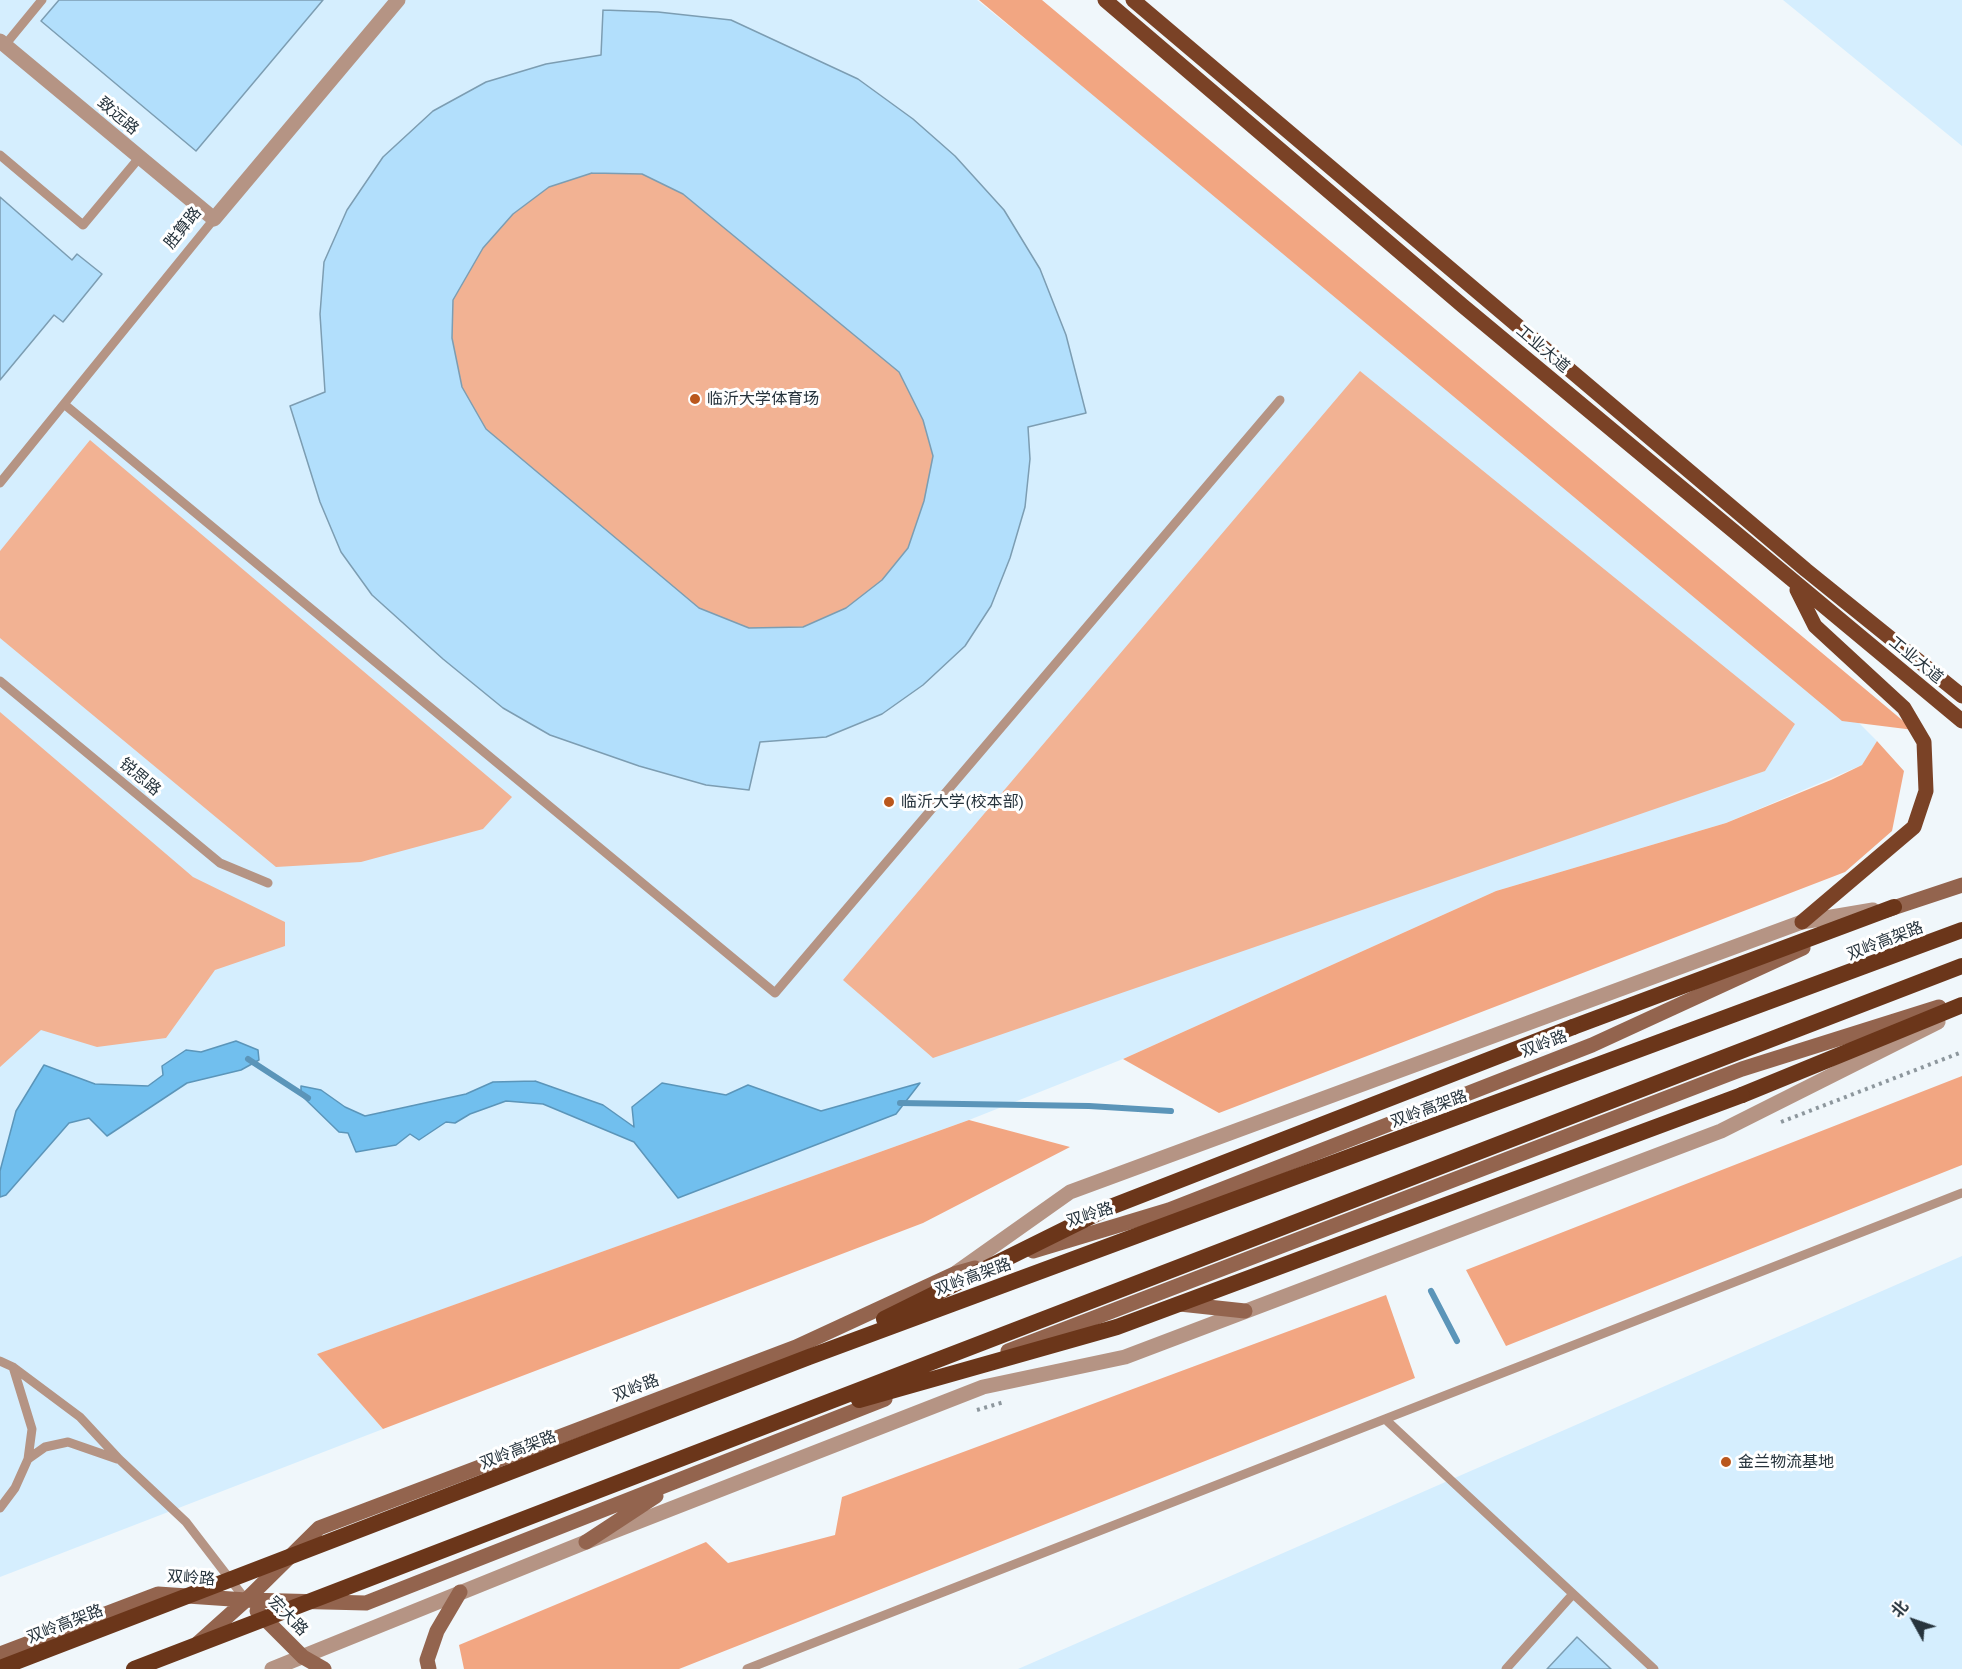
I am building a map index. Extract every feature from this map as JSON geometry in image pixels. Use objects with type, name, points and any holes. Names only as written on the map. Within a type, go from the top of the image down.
[{"type":"highway","points":[[809,1357],[1108,1208],[1573,1027],[1893,907]]},
{"type":"highway","name":"双岭高架路","points":[[0,1668],[809,1357],[1962,930]]},
{"type":"highway","points":[[134,1669],[1962,966]]},
{"type":"highway","points":[[755,1430],[1117,1327],[1742,1095],[1962,1005]]},
{"type":"main road","name":"工业大道","points":[[1105,0],[1794,584],[1962,721]]},
{"type":"main road","name":"工业大道","points":[[1132,0],[1806,570],[1962,696]]},
{"type":"main road","points":[[1794,584],[1815,626],[1904,708],[1924,742],[1926,791],[1914,827],[1802,922]]},
{"type":"main road","name":"双岭路","points":[[154,1669],[188,1651],[246,1600],[319,1528],[796,1347],[954,1275],[1169,1210],[1581,1049],[1893,907],[1962,885]]},
{"type":"main road","name":"双岭路","points":[[0,1654],[158,1594],[246,1600],[366,1603],[1141,1299],[1742,1068],[1962,1000]]},
{"type":"main road","points":[[1141,1299],[1245,1311]]},
{"type":"main road","points":[[586,1542],[680,1479]]},
{"type":"main road","points":[[429,1669],[428,1660],[437,1631],[460,1592]]},
{"type":"main road","name":"宏大路","points":[[246,1600],[304,1663],[324,1669]]},
{"type":"street","name":"胜算路","points":[[213,219],[398,0]]},
{"type":"street","name":"致远路","points":[[2,43],[213,219]]},
{"type":"street","points":[[954,1275],[1070,1192],[1802,922],[1893,907]]},
{"type":"street","points":[[272,1669],[304,1663],[460,1592],[983,1387],[1125,1357],[1721,1131],[1962,1010]]},
{"type":"lane","points":[[2,43],[42,0]]},
{"type":"lane","points":[[0,154],[82,225],[140,158]]},
{"type":"lane","name":"胜算路","points":[[0,483],[213,219]]},
{"type":"lane","points":[[64,404],[775,993],[1280,400]]},
{"type":"lane","name":"锐思路","points":[[0,681],[220,863],[268,883]]},
{"type":"lane","points":[[747,1669],[1962,1192]]},
{"type":"lane","points":[[0,1361],[13,1366],[80,1417],[119,1459],[186,1522],[246,1600]]},
{"type":"lane","points":[[0,1508],[15,1488],[28,1459],[32,1429],[13,1366]]},
{"type":"lane","points":[[1385,1419],[1654,1669]]},
{"type":"lane","points":[[28,1459],[45,1447],[68,1442],[119,1459]]},
{"type":"lane","points":[[1506,1669],[1573,1594]]},
{"type":"shaded area","name":"临沂大学(校本部)","points":[[0,0],[977,0],[1536,452],[1843,707],[1877,741],[1862,765],[1726,823],[1496,891],[1123,1059],[969,1120],[318,1354],[383,1429],[0,1577]]},
{"type":"shaded area","points":[[979,0],[1042,0],[1914,730],[1842,721]]},
{"type":"shaded area","points":[[1783,0],[1962,0],[1962,146]]},
{"type":"shaded area","name":"临沂大学体育场","points":[[603,10],[731,20],[858,79],[913,119],[955,156],[1004,210],[1040,269],[1066,335],[1086,413],[1028,427],[1030,459],[1025,507],[1010,558],[991,606],[965,646],[923,685],[760,742],[749,790],[706,785],[639,766],[550,735],[503,708],[320,502],[290,406],[325,392],[320,314],[324,262],[347,210],[383,157],[433,111],[486,82],[546,64],[601,55]]},
{"type":"shaded area","points":[[1360,371],[1795,724],[1765,771],[933,1058],[843,980]]},
{"type":"shaded area","points":[[90,440],[512,797],[483,829],[361,862],[276,867],[0,638],[0,551]]},
{"type":"shaded area","points":[[0,712],[193,877],[285,922],[285,946],[215,970],[166,1038],[97,1047],[41,1030],[0,1067]]},
{"type":"shaded area","points":[[1877,741],[1904,771],[1892,831],[1845,872],[1219,1113],[1123,1059],[1496,891],[1726,823],[1831,780],[1862,765]]},
{"type":"shaded area","points":[[1962,1076],[1962,1165],[1506,1346],[1466,1270]]},
{"type":"shaded area","points":[[969,1120],[1070,1147],[923,1223],[383,1429],[317,1354]]},
{"type":"shaded area","name":"金兰物流基地","points":[[1962,1256],[1962,1669],[1018,1669]]},
{"type":"shaded area","points":[[1386,1295],[1415,1378],[679,1669],[464,1669],[459,1645],[706,1542],[728,1563],[835,1535],[842,1497]]},
{"type":"water","points":[[236,1041],[258,1050],[259,1060],[241,1070],[187,1083],[107,1136],[89,1118],[69,1123],[6,1195],[0,1197],[0,1171],[16,1111],[44,1065],[95,1084],[148,1086],[163,1075],[162,1066],[186,1050],[201,1052]]},
{"type":"water","points":[[535,1081],[603,1105],[634,1127],[632,1107],[662,1083],[726,1095],[748,1085],[821,1111],[920,1083],[896,1114],[678,1198],[634,1142],[543,1104],[506,1101],[470,1114],[455,1123],[446,1122],[419,1140],[410,1134],[396,1145],[356,1152],[348,1133],[339,1132],[301,1095],[301,1086],[321,1090],[345,1107],[365,1116],[466,1094],[493,1082]]},
{"type":"building","points":[[59,0],[323,0],[196,151],[41,21]]},
{"type":"building","name":"临沂大学体育场","points":[[603,10],[658,12],[731,20],[858,79],[913,119],[955,156],[1004,210],[1040,269],[1066,335],[1086,413],[1028,427],[1030,459],[1025,507],[1010,558],[991,606],[965,646],[923,685],[882,714],[826,737],[760,742],[749,790],[706,785],[639,766],[550,735],[503,708],[443,659],[372,595],[341,552],[320,502],[290,406],[325,392],[320,314],[324,262],[347,210],[383,157],[433,111],[486,82],[546,64],[601,55]],"holes":[[[592,173],[642,174],[683,194],[899,372],[923,420],[933,456],[924,501],[908,548],[882,580],[846,608],[803,627],[749,628],[699,608],[486,429],[462,387],[452,338],[453,300],[483,248],[513,214],[549,187]]]},
{"type":"building","points":[[0,197],[72,260],[77,254],[102,274],[63,322],[54,315],[0,380]]},
{"type":"building","points":[[1577,1637],[1611,1669],[1547,1669]]},
{"type":"waterway","points":[[248,1059],[308,1098]]},
{"type":"waterway","points":[[900,1103],[1089,1106],[1171,1111]]},
{"type":"waterway","points":[[1431,1291],[1457,1341]]},
{"type":"place","name":"临沂大学体育场","points":[[695,399]]},
{"type":"place","name":"临沂大学(校本部)","points":[[889,802]]},
{"type":"place","name":"金兰物流基地","points":[[1726,1462]]}]
